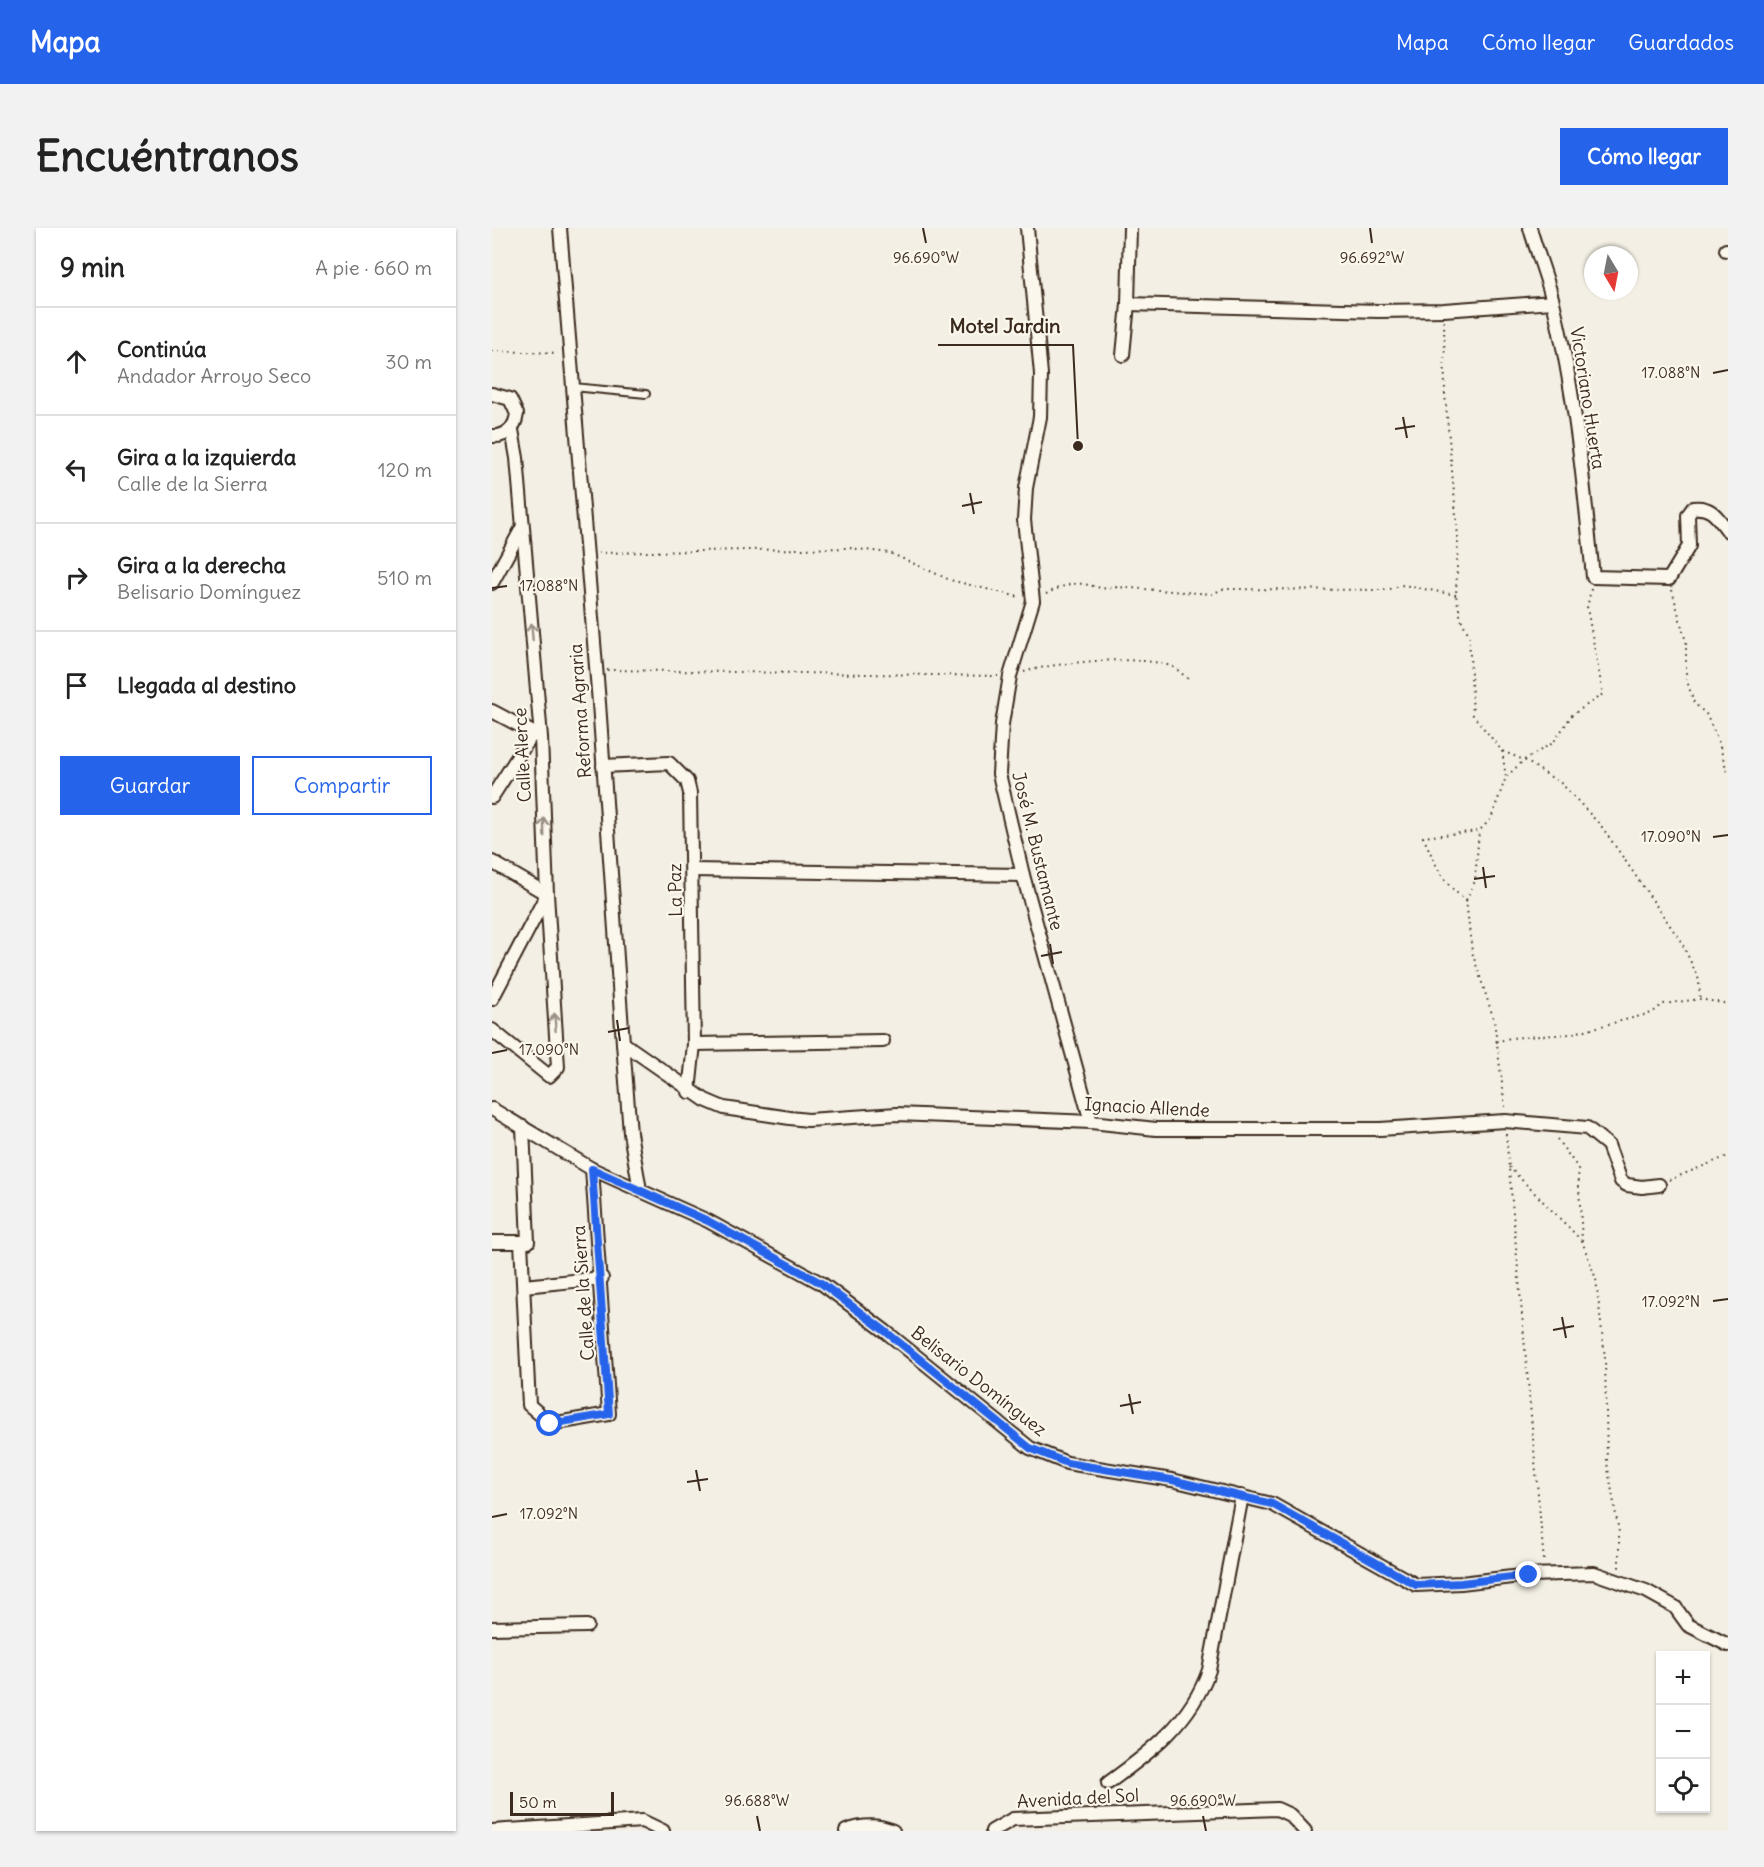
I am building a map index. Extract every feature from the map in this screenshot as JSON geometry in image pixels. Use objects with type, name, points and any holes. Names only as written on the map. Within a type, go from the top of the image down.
[{"type":"street","name":"Reforma Agraria","points":[[560,228],[596,670],[622,1042],[630,1133],[640,1190]]},
{"type":"street","name":"José M. Bustamante","points":[[1027,228],[1041,374],[1040,417],[1026,488],[1024,520],[1034,602],[1010,676],[1002,724],[999,774],[1023,875],[1091,1122]]},
{"type":"street","points":[[1123,355],[1128,304],[1130,228]]},
{"type":"street","name":"Victoriano Huerta","points":[[1530,228],[1553,302],[1579,438],[1593,577]]},
{"type":"street","points":[[1128,304],[1378,311],[1553,302]]},
{"type":"street","name":"Calle Alerce","points":[[492,1030],[549,1076],[558,1066],[522,527],[517,458],[512,430],[516,422],[515,406],[510,399],[493,394]]},
{"type":"street","points":[[492,436],[505,434],[512,430]]},
{"type":"street","points":[[1593,577],[1669,579],[1689,546],[1688,515],[1693,508],[1705,507],[1713,511],[1728,531]]},
{"type":"street","points":[[492,583],[522,527]]},
{"type":"street","points":[[492,711],[537,735],[492,797]]},
{"type":"street","name":"La Paz","points":[[603,766],[669,763],[679,770],[687,781],[690,793],[694,1044],[689,1092]]},
{"type":"street","points":[[492,862],[547,894],[492,999]]},
{"type":"street","points":[[692,870],[1023,875]]},
{"type":"street","points":[[694,1044],[883,1041]]},
{"type":"street","name":"Ignacio Allende","points":[[622,1042],[689,1092],[724,1108],[808,1120],[897,1114],[1091,1122],[1156,1129],[1380,1129],[1505,1121],[1587,1128],[1608,1145],[1621,1180],[1627,1185],[1642,1187],[1659,1185]]},
{"type":"street","name":"Belisario Domínguez","points":[[492,1109],[592,1169],[708,1221],[821,1283],[885,1331],[1030,1448],[1067,1463],[1172,1480],[1272,1504],[1416,1585],[1594,1573],[1646,1591],[1675,1607],[1688,1625],[1728,1645]]},
{"type":"street","points":[[492,1242],[528,1242],[522,1127]]},
{"type":"street","name":"Calle de la Sierra","points":[[524,1286],[529,1405],[550,1424],[609,1414],[602,1278],[592,1169]]},
{"type":"street","points":[[521,1242],[524,1286],[602,1278]]},
{"type":"street","points":[[1108,1783],[1156,1748],[1185,1714],[1203,1687],[1209,1670],[1242,1496]]},
{"type":"street","points":[[492,1628],[587,1626]]},
{"type":"street","name":"Avenida del Sol","points":[[992,1831],[1013,1819],[1277,1809],[1290,1815],[1305,1831]]},
{"type":"street","points":[[494,1831],[602,1827],[642,1821],[663,1831]]},
{"type":"street","points":[[846,1831],[858,1827],[880,1826],[893,1831]]},
{"type":"lane","points":[[573,387],[646,394]]},
{"type":"path","points":[[1444,309],[1446,394],[1458,537],[1456,595],[1461,619],[1469,635],[1473,715],[1502,751],[1524,760],[1562,784],[1602,827],[1682,943],[1699,980],[1700,999]]},
{"type":"path","points":[[492,351],[570,353]]},
{"type":"path","points":[[1466,900],[1449,888],[1440,876],[1423,837],[1479,831],[1491,819],[1506,777],[1524,760],[1553,743],[1572,715],[1603,694],[1587,608],[1593,577]]},
{"type":"path","points":[[1669,579],[1686,642],[1686,678],[1694,703],[1706,714],[1718,740],[1728,775]]},
{"type":"path","points":[[596,670],[1010,676],[1033,669],[1084,662],[1141,661],[1172,667],[1191,681]]},
{"type":"path","points":[[1502,751],[1506,777]]},
{"type":"path","points":[[1479,831],[1474,881],[1466,900],[1472,952],[1494,1020],[1546,1575]]},
{"type":"path","points":[[1496,1042],[1510,1038],[1570,1034],[1652,1013],[1663,1004],[1700,999],[1728,1004]]},
{"type":"path","points":[[1536,1124],[1562,1143],[1578,1168],[1582,1241],[1596,1279],[1605,1358],[1607,1463],[1619,1532],[1621,1567],[1612,1579]]},
{"type":"path","points":[[1659,1185],[1728,1156]]},
{"type":"path","points":[[1509,1167],[1582,1241]]},
{"type":"place","name":"Motel Jardin","points":[[1078,446]]},
{"type":"route","points":[[550,1424],[609,1414],[602,1278],[592,1169],[708,1221],[821,1283],[885,1331],[1030,1448],[1067,1463],[1172,1480],[1272,1504],[1416,1585],[1461,1583],[1529,1575]]}]
